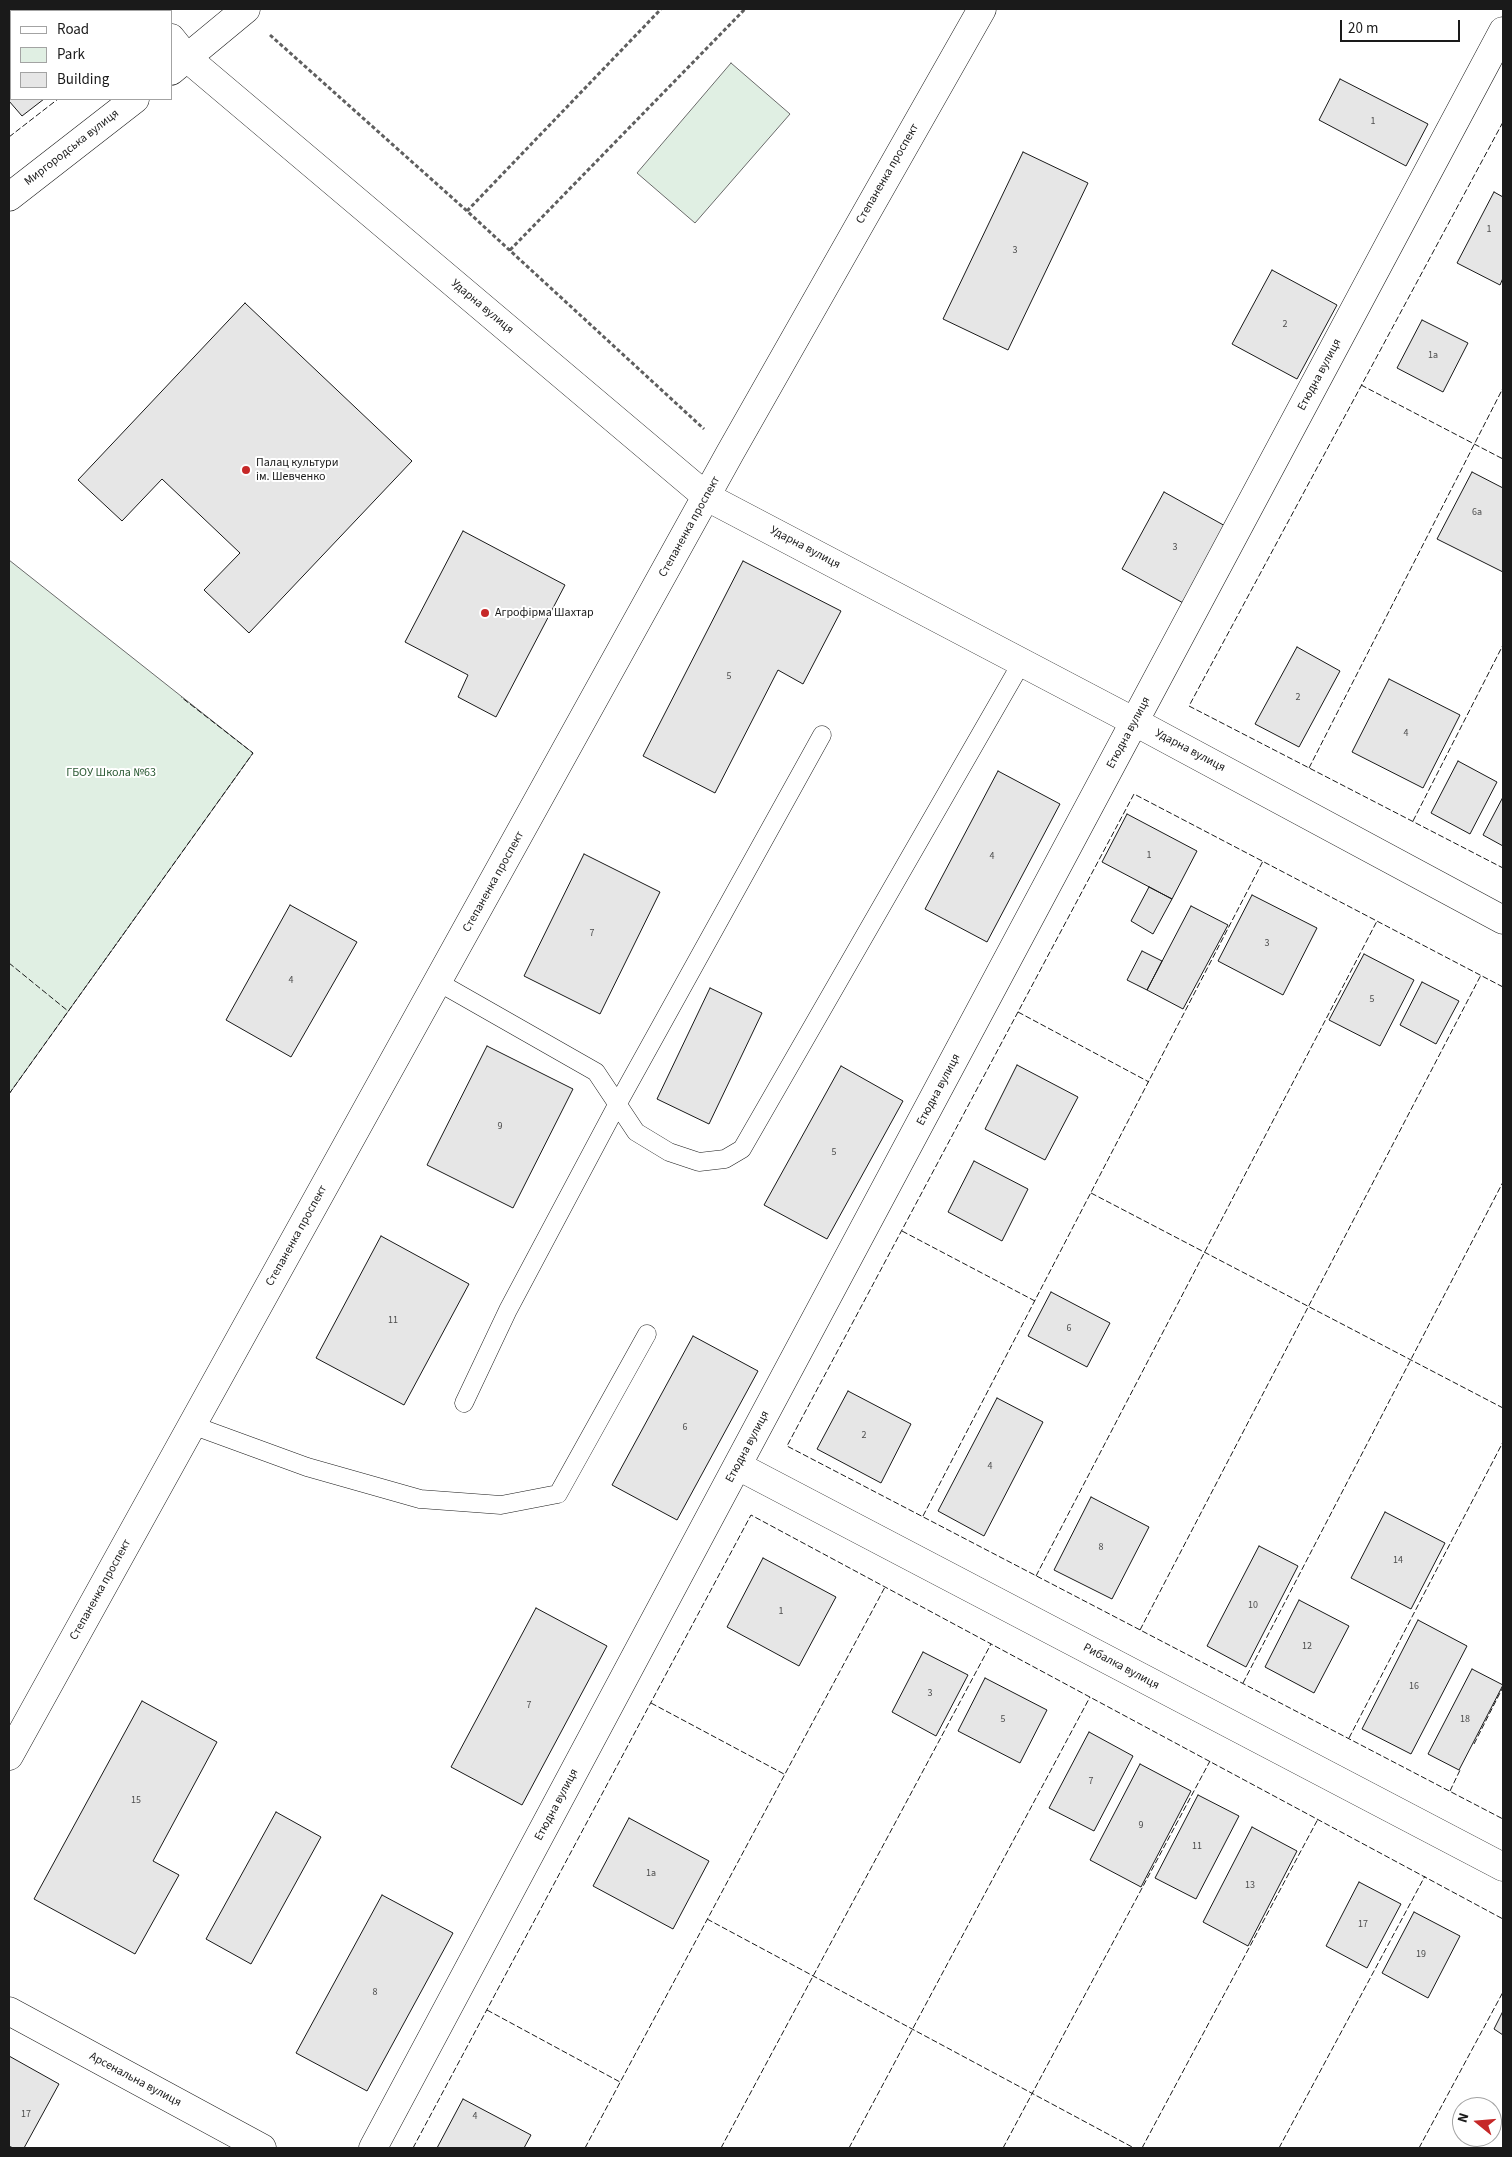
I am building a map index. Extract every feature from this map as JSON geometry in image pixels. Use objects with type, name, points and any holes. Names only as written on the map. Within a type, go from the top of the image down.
[{"type":"street","name":"Степаненка проспект","points":[[9,1756],[730,453],[982,9]]},
{"type":"street","points":[[177,55],[244,10]]},
{"type":"street","name":"Етюдна вулиця","points":[[373,2148],[1503,32]]},
{"type":"street","name":"Ударна вулиця","points":[[177,55],[707,497],[1135,722],[1503,920]]},
{"type":"street","name":"Миргородська вулиця","points":[[9,197],[134,100]]},
{"type":"street","name":"Рибалка вулиця","points":[[738,1466],[1503,1867]]},
{"type":"street","name":"Арсенальна вулиця","points":[[9,2011],[262,2148]]},
{"type":"lane","points":[[438,982],[596,1072],[636,1132],[669,1152],[699,1162],[725,1159],[742,1149],[1022,662]]},
{"type":"lane","points":[[464,1403],[508,1310],[617,1105],[822,736]]},
{"type":"lane","points":[[192,1425],[307,1467],[420,1499],[501,1505],[558,1494],[646,1334]]},
{"type":"path","points":[[467,211],[661,9]]},
{"type":"path","points":[[510,250],[745,9]]},
{"type":"path","points":[[244,10],[510,250],[730,453]]},
{"type":"green space","points":[[731,63],[790,114],[695,223],[637,173]]},
{"type":"green space","name":"ГБОУ Школа №63","points":[[9,560],[253,753],[9,1094]]},
{"type":"building","points":[[56,9],[57,10],[20,10]]},
{"type":"building","points":[[9,20],[10,100],[43,100],[22,116],[9,101]]},
{"type":"building","points":[[1340,79],[1428,124],[1406,166],[1319,120]]},
{"type":"building","points":[[1023,152],[1088,183],[1008,350],[943,319]]},
{"type":"building","points":[[1494,192],[1503,197],[1503,278],[1500,285],[1457,263]]},
{"type":"building","points":[[1272,270],[1337,305],[1297,379],[1232,344]]},
{"type":"building","name":"Палац культури ім. Шевченко","points":[[245,303],[412,461],[249,633],[204,590],[240,553],[162,479],[122,521],[78,480]]},
{"type":"building","points":[[1422,320],[1468,343],[1443,392],[1397,368]]},
{"type":"building","points":[[1472,472],[1503,488],[1503,572],[1437,539]]},
{"type":"building","points":[[1164,492],[1227,527],[1185,604],[1122,569]]},
{"type":"building","name":"Агрофірма Шахтар","points":[[463,531],[565,585],[496,717],[458,697],[468,675],[405,642]]},
{"type":"building","points":[[743,561],[841,611],[803,684],[778,670],[715,793],[643,756]]},
{"type":"building","points":[[1297,647],[1340,671],[1299,747],[1255,724]]},
{"type":"building","points":[[1389,679],[1460,715],[1423,788],[1352,752]]},
{"type":"building","points":[[1458,761],[1497,782],[1470,834],[1431,813]]},
{"type":"building","points":[[998,771],[1060,804],[987,942],[925,909]]},
{"type":"building","points":[[1503,797],[1503,846],[1483,835]]},
{"type":"building","points":[[1127,814],[1197,851],[1172,899],[1102,862]]},
{"type":"building","points":[[584,854],[660,892],[600,1014],[524,976]]},
{"type":"building","points":[[1149,887],[1172,899],[1153,934],[1131,921]]},
{"type":"building","points":[[1252,895],[1317,928],[1283,995],[1218,961]]},
{"type":"building","points":[[290,905],[357,942],[291,1057],[226,1020]]},
{"type":"building","points":[[1191,906],[1228,925],[1183,1009],[1147,990]]},
{"type":"building","points":[[1142,951],[1162,961],[1147,990],[1127,980]]},
{"type":"building","points":[[1364,954],[1414,980],[1380,1046],[1329,1020]]},
{"type":"building","points":[[1422,982],[1459,1001],[1436,1044],[1400,1025]]},
{"type":"building","points":[[710,988],[762,1013],[709,1124],[657,1099]]},
{"type":"building","points":[[487,1046],[573,1089],[513,1208],[427,1165]]},
{"type":"building","points":[[1017,1065],[1078,1097],[1045,1160],[985,1129]]},
{"type":"building","points":[[841,1066],[903,1101],[827,1239],[764,1205]]},
{"type":"building","points":[[974,1161],[1028,1189],[1002,1241],[948,1212]]},
{"type":"building","points":[[381,1236],[469,1284],[404,1405],[316,1358]]},
{"type":"building","points":[[1051,1292],[1110,1323],[1087,1367],[1028,1336]]},
{"type":"building","points":[[693,1336],[758,1371],[677,1520],[612,1485]]},
{"type":"building","points":[[848,1391],[911,1424],[881,1483],[817,1449]]},
{"type":"building","points":[[997,1398],[1043,1422],[984,1536],[938,1511]]},
{"type":"building","points":[[1091,1497],[1149,1527],[1112,1599],[1054,1570]]},
{"type":"building","points":[[1385,1512],[1445,1543],[1411,1609],[1351,1578]]},
{"type":"building","points":[[1259,1546],[1298,1566],[1246,1667],[1207,1646]]},
{"type":"building","points":[[763,1558],[836,1597],[799,1666],[727,1627]]},
{"type":"building","points":[[1299,1600],[1349,1626],[1314,1693],[1265,1667]]},
{"type":"building","points":[[536,1608],[607,1646],[522,1805],[451,1767]]},
{"type":"building","points":[[1418,1620],[1467,1646],[1411,1754],[1362,1729]]},
{"type":"building","points":[[923,1652],[968,1675],[936,1736],[892,1712]]},
{"type":"building","points":[[1472,1669],[1503,1685],[1459,1770],[1428,1754]]},
{"type":"building","points":[[985,1678],[1047,1710],[1020,1763],[958,1731]]},
{"type":"building","points":[[142,1701],[217,1742],[153,1861],[179,1875],[135,1954],[34,1899]]},
{"type":"building","points":[[1089,1732],[1133,1756],[1094,1831],[1049,1808]]},
{"type":"building","points":[[1140,1764],[1191,1791],[1141,1887],[1090,1860]]},
{"type":"building","points":[[1198,1795],[1239,1816],[1196,1899],[1155,1878]]},
{"type":"building","points":[[276,1812],[321,1837],[251,1964],[206,1939]]},
{"type":"building","points":[[629,1818],[709,1861],[673,1929],[593,1886]]},
{"type":"building","points":[[1252,1827],[1297,1851],[1248,1946],[1203,1922]]},
{"type":"building","points":[[1359,1882],[1401,1904],[1367,1968],[1326,1946]]},
{"type":"building","points":[[382,1895],[453,1933],[367,2091],[296,2053]]},
{"type":"building","points":[[1414,1912],[1460,1936],[1428,1998],[1382,1973]]},
{"type":"building","points":[[1503,2011],[1503,2035],[1494,2029]]},
{"type":"building","points":[[9,2056],[59,2084],[24,2148],[9,2146]]},
{"type":"building","points":[[463,2099],[531,2135],[524,2148],[437,2148]]},
{"type":"fence","points":[[9,137],[57,100]]},
{"type":"fence","points":[[1503,122],[1189,706],[1503,868]]},
{"type":"fence","points":[[1361,385],[1503,459]]},
{"type":"fence","points":[[1309,768],[1503,388]]},
{"type":"fence","points":[[1413,821],[1503,645]]},
{"type":"fence","points":[[9,1094],[253,753],[181,697]]},
{"type":"fence","points":[[1503,987],[1134,794],[787,1446],[1503,1819]]},
{"type":"fence","points":[[923,1516],[1263,861]]},
{"type":"fence","points":[[1036,1576],[1377,921]]},
{"type":"fence","points":[[9,963],[68,1011]]},
{"type":"fence","points":[[1140,1630],[1481,975]]},
{"type":"fence","points":[[1018,1012],[1149,1082]]},
{"type":"fence","points":[[1243,1683],[1503,1182]]},
{"type":"fence","points":[[1091,1193],[1503,1408]]},
{"type":"fence","points":[[902,1231],[1035,1301]]},
{"type":"fence","points":[[1349,1738],[1503,1442]]},
{"type":"fence","points":[[413,2148],[751,1515],[1503,1919]]},
{"type":"fence","points":[[585,2148],[885,1587]]},
{"type":"fence","points":[[721,2148],[991,1644]]},
{"type":"fence","points":[[1474,1744],[1503,1687]]},
{"type":"fence","points":[[849,2148],[1090,1697]]},
{"type":"fence","points":[[651,1703],[784,1774]]},
{"type":"fence","points":[[1003,2148],[1210,1761]]},
{"type":"fence","points":[[1450,1791],[1461,1768]]},
{"type":"fence","points":[[1142,2148],[1318,1819]]},
{"type":"fence","points":[[1279,2148],[1425,1876]]},
{"type":"fence","points":[[707,1919],[1134,2148]]},
{"type":"fence","points":[[1419,2148],[1503,1992]]},
{"type":"fence","points":[[487,2010],[620,2082]]},
{"type":"place","name":"Палац культури ім. Шевченко","points":[[246,470]]},
{"type":"place","name":"Агрофірма Шахтар","points":[[485,613]]}]
